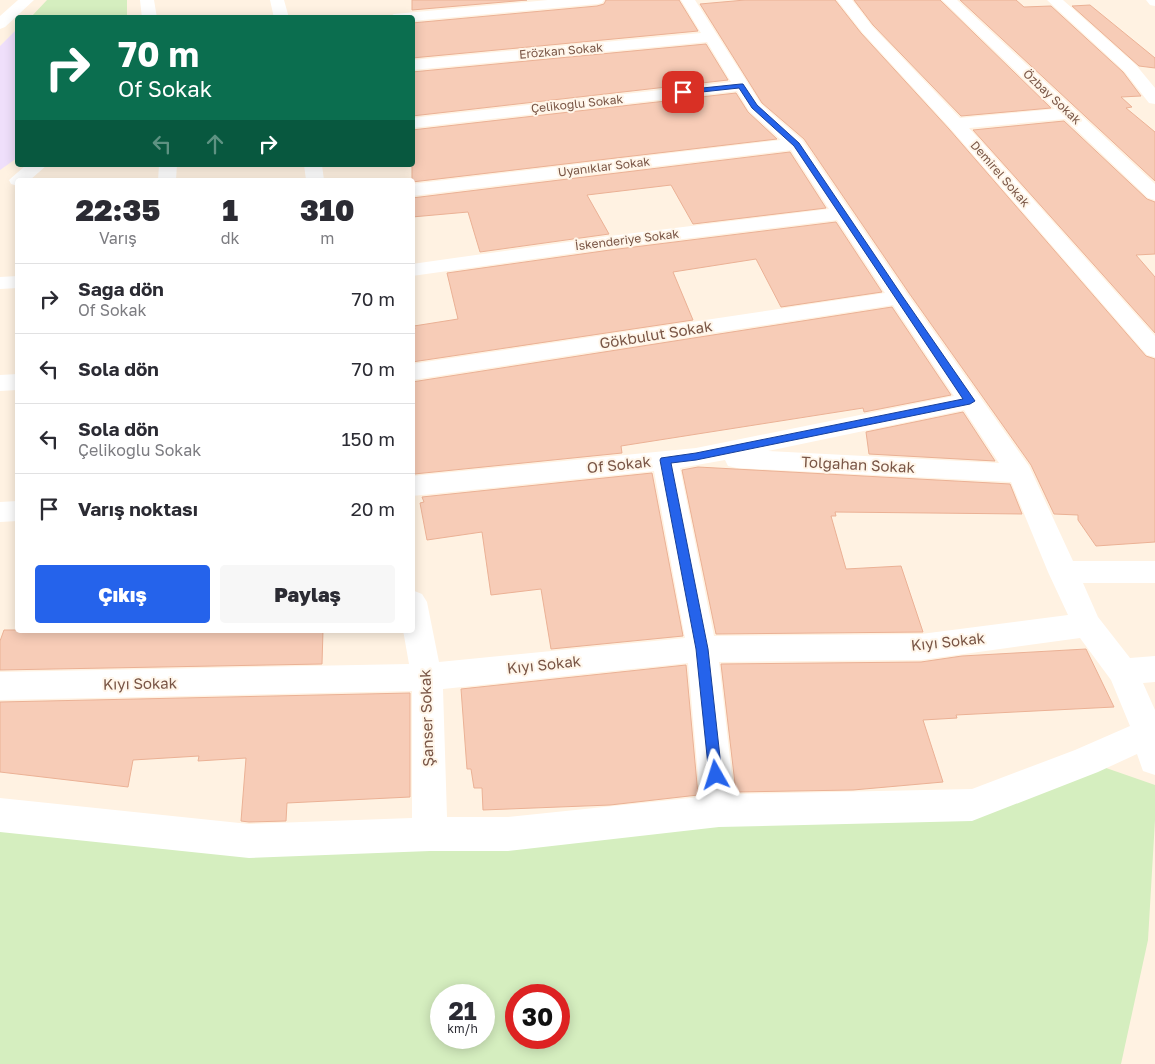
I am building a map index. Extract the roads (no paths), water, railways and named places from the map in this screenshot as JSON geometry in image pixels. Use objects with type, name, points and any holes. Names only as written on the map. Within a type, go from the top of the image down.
[{"type":"street","points":[[0,24],[27,0]]},
{"type":"street","points":[[147,0],[150,15]]},
{"type":"street","points":[[278,0],[281,15]]},
{"type":"street","points":[[415,16],[597,0]]},
{"type":"street","points":[[0,815],[249,842],[430,834],[508,834],[719,811],[972,805],[1086,761],[1153,747],[1123,672],[1086,625],[1020,473],[899,298],[796,144],[755,107],[710,37],[689,0]]},
{"type":"street","name":"Demirel Sokak","points":[[844,0],[867,29],[956,124],[1155,350]]},
{"type":"street","name":"Özbay Sokak","points":[[949,0],[1155,194]]},
{"type":"street","points":[[1054,0],[1130,68],[1155,99]]},
{"type":"street","name":"Erözkan Sokak","points":[[415,66],[710,37]]},
{"type":"street","name":"Çelikoğlu Sokak","points":[[415,123],[741,86]]},
{"type":"street","points":[[956,124],[1069,113]]},
{"type":"street","name":"Uyanıklar Sokak","points":[[415,190],[796,144]]},
{"type":"street","points":[[21,178],[35,167]]},
{"type":"street","name":"İskenderiye Sokak","points":[[415,270],[610,242],[842,213]]},
{"type":"street","points":[[0,283],[15,282]]},
{"type":"street","name":"Gökbulut Sokak","points":[[415,372],[899,298]]},
{"type":"street","points":[[0,383],[15,382]]},
{"type":"street","name":"Of Sokak","points":[[415,486],[696,457],[970,401]]},
{"type":"street","name":"Tolgahan Sokak","points":[[696,457],[1020,473]]},
{"type":"street","points":[[665,460],[702,649],[719,811]]},
{"type":"street","points":[[0,512],[15,511]]},
{"type":"street","points":[[1062,572],[1155,572]]},
{"type":"street","name":"Şanser Sokak","points":[[415,617],[427,677],[430,834]]},
{"type":"street","name":"Kıyı Sokak","points":[[0,686],[427,677],[702,649],[921,647],[1086,625]]},
{"type":"street","points":[[1123,672],[1155,669]]}]
